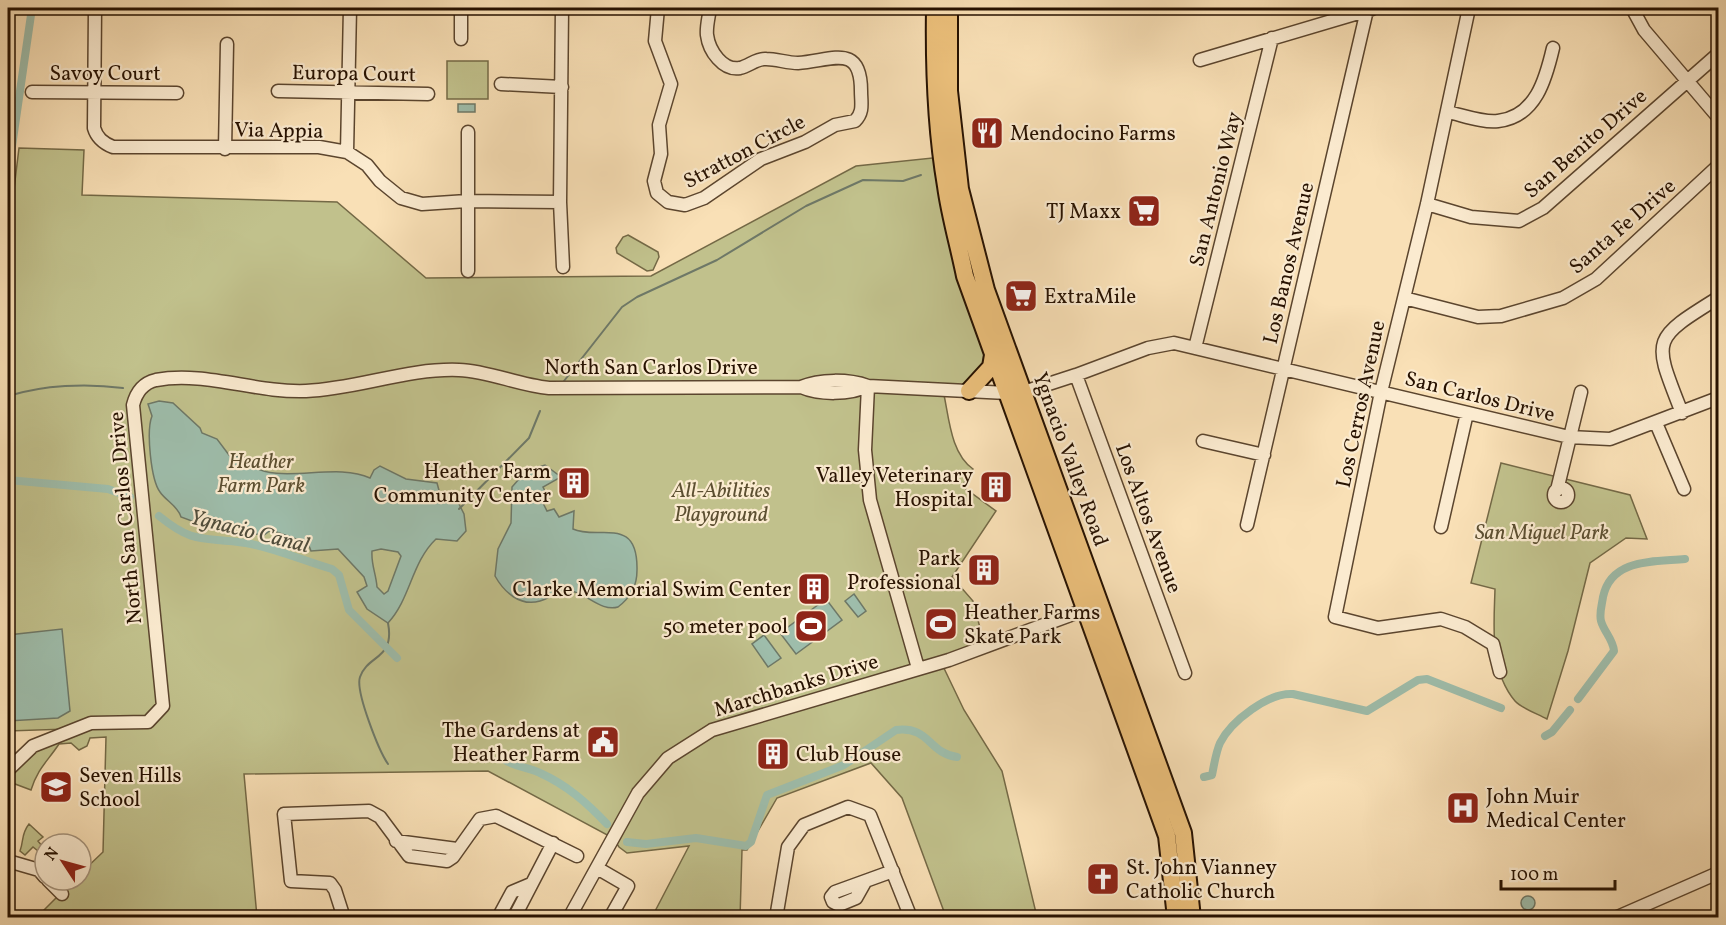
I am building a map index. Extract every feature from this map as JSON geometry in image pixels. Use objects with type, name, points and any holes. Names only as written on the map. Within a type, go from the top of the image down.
[{"type":"highway","name":"Ygnacio Valley Road","points":[[934,8],[935,80],[947,193],[965,276],[993,355],[1014,392],[1183,833],[1192,918]]},
{"type":"highway","name":"Ygnacio Valley Road","points":[[949,8],[948,92],[960,189],[971,236],[1014,392],[1084,610],[1167,836],[1176,918]]},
{"type":"highway","points":[[947,193],[954,201],[961,234],[971,236]]},
{"type":"highway","points":[[969,391],[991,367],[993,355]]},
{"type":"street","name":"Via Appia","points":[[95,8],[93,128],[100,140],[107,145],[225,149],[319,147],[346,152],[367,165],[380,181],[401,198],[422,204],[467,201],[561,202]]},
{"type":"street","points":[[346,152],[350,8]]},
{"type":"street","points":[[460,39],[461,8]]},
{"type":"street","points":[[562,8],[563,267]]},
{"type":"street","name":"Stratton Circle","points":[[658,8],[655,41],[671,84],[659,125],[661,154],[654,180],[662,198],[679,205],[704,198],[752,164],[775,152],[805,142],[835,125],[855,121],[863,106],[860,70],[848,59],[837,57],[791,63],[765,58],[738,68],[726,66],[719,60],[709,42],[707,34],[710,8]]},
{"type":"street","name":"Los Cerros Avenue","points":[[1469,8],[1427,204],[1381,392],[1335,617],[1378,628],[1441,619],[1465,627],[1493,644],[1500,672]]},
{"type":"street","points":[[1632,8],[1644,30],[1719,117]]},
{"type":"street","points":[[1200,60],[1371,9]]},
{"type":"street","name":"Los Banos Avenue","points":[[1247,525],[1371,9]]},
{"type":"street","name":"San Antonio Way","points":[[1196,348],[1272,38]]},
{"type":"street","points":[[225,149],[227,44]]},
{"type":"street","points":[[1448,112],[1498,122],[1522,113],[1544,87],[1553,48]]},
{"type":"street","name":"San Benito Drive","points":[[1427,204],[1471,216],[1519,221],[1543,208],[1719,54]]},
{"type":"street","points":[[501,84],[562,87]]},
{"type":"street","name":"Europa Court","points":[[278,91],[428,94]]},
{"type":"street","name":"Savoy Court","points":[[32,92],[177,93]]},
{"type":"street","points":[[468,132],[468,271]]},
{"type":"street","name":"Santa Fe Drive","points":[[1404,298],[1478,317],[1501,316],[1563,298],[1596,279],[1719,166]]},
{"type":"street","points":[[1682,413],[1662,361],[1663,340],[1677,324],[1719,298]]},
{"type":"street","name":"San Carlos Drive","points":[[1014,392],[1076,375],[1158,345],[1174,343],[1569,438],[1610,439],[1719,398]]},
{"type":"street","name":"North San Carlos Drive","points":[[8,770],[33,746],[91,723],[148,722],[163,706],[133,405],[136,395],[149,382],[190,378],[246,387],[309,391],[418,372],[461,370],[549,388],[801,387],[813,382],[857,382],[868,386],[1014,392]]},
{"type":"street","name":"Los Altos Avenue","points":[[1076,375],[1185,673]]},
{"type":"street","points":[[868,386],[865,450],[870,500],[918,668]]},
{"type":"street","points":[[1557,490],[1581,392]]},
{"type":"street","points":[[1441,527],[1467,413]]},
{"type":"street","points":[[1656,423],[1684,489]]},
{"type":"street","points":[[1203,441],[1264,455]]},
{"type":"street","name":"Marchbanks Drive","points":[[569,918],[638,793],[668,758],[712,730],[959,657],[1084,610]]},
{"type":"street","points":[[776,918],[788,847],[804,825],[848,807],[870,815],[911,918]]},
{"type":"street","points":[[344,918],[335,890],[330,883],[291,881],[284,814],[369,811],[380,817],[405,855],[413,858],[447,861],[480,819],[492,815],[577,856]]},
{"type":"street","points":[[514,918],[553,843]]},
{"type":"street","points":[[8,861],[33,868]]},
{"type":"street","points":[[597,867],[628,886],[610,918]]},
{"type":"street","points":[[865,882],[892,871]]},
{"type":"street","points":[[1615,918],[1719,873]]},
{"type":"street","points":[[498,918],[512,892],[531,884]]},
{"type":"green space","points":[[447,61],[488,61],[488,99],[447,99]]},
{"type":"green space","name":"Heather Farm Park","points":[[19,148],[84,150],[82,195],[337,202],[426,278],[651,276],[856,166],[942,157],[993,355],[980,382],[943,390],[955,444],[959,454],[973,469],[962,486],[996,511],[952,577],[973,601],[985,647],[941,662],[964,710],[1002,771],[1037,917],[946,917],[902,798],[871,763],[777,798],[747,850],[742,850],[740,918],[652,917],[689,846],[627,853],[613,838],[488,771],[244,774],[257,917],[37,917],[62,892],[93,892],[93,862],[103,852],[106,737],[90,738],[87,746],[79,750],[71,743],[59,744],[40,771],[31,790],[15,784],[8,794],[8,770],[66,729],[8,731],[8,238]]},
{"type":"green space","points":[[628,235],[658,252],[659,257],[653,270],[647,271],[617,253],[616,248],[623,237]]},
{"type":"green space","name":"San Miguel Park","points":[[1501,463],[1630,495],[1647,539],[1626,538],[1590,563],[1568,651],[1547,719],[1518,704],[1507,689],[1497,662],[1495,647],[1495,589],[1471,583]]},
{"type":"green space","points":[[29,824],[38,832],[33,832],[33,847],[25,855],[20,851]]},
{"type":"water","points":[[215,8],[236,8],[236,14],[215,14]]},
{"type":"water","points":[[458,104],[475,104],[475,112],[458,112]]},
{"type":"water","points":[[159,401],[173,403],[200,428],[202,433],[217,439],[229,455],[246,458],[248,463],[260,470],[290,474],[356,473],[370,478],[374,470],[380,466],[406,479],[437,483],[440,494],[447,501],[457,500],[464,514],[466,531],[457,541],[436,539],[428,548],[402,603],[388,623],[367,609],[357,592],[367,586],[364,577],[338,549],[311,551],[308,543],[271,530],[264,535],[255,534],[242,525],[234,524],[216,530],[181,517],[160,492],[154,477],[149,433],[152,416],[148,404]],"holes":[[[381,549],[398,552],[401,556],[388,591],[384,594],[377,587],[372,551]]]},
{"type":"water","points":[[545,465],[561,477],[543,487],[548,497],[542,501],[547,511],[554,509],[559,517],[574,511],[573,529],[583,532],[615,533],[631,542],[636,553],[636,581],[630,595],[618,607],[600,605],[571,591],[559,592],[540,601],[526,602],[508,593],[495,576],[498,549],[511,523],[512,487],[526,471]]},
{"type":"water","points":[[854,594],[866,611],[858,617],[845,601]]},
{"type":"water","name":"50 meter pool","points":[[826,599],[842,620],[796,654],[780,633]]},
{"type":"water","points":[[62,629],[70,711],[58,718],[8,721],[8,635]]},
{"type":"water","points":[[764,635],[781,658],[768,667],[752,644]]},
{"type":"water","points":[[1528,896],[1533,898],[1535,903],[1533,908],[1528,910],[1523,908],[1521,903],[1523,898]]},
{"type":"waterway","points":[[8,174],[32,8]]},
{"type":"waterway","points":[[564,381],[622,307],[637,297],[717,260],[806,206],[863,180],[903,181],[921,175]]},
{"type":"waterway","points":[[8,396],[36,389],[65,386],[123,388]]},
{"type":"waterway","points":[[459,509],[529,438],[540,411]]},
{"type":"waterway","name":"Ygnacio Canal","points":[[8,480],[108,489],[130,497]]},
{"type":"waterway","name":"Ygnacio Canal","points":[[159,516],[191,536],[257,545],[332,569],[339,575],[349,610],[397,658]]},
{"type":"waterway","name":"Ygnacio Canal","points":[[1578,699],[1614,651],[1600,618],[1603,597],[1608,584],[1615,575],[1635,564],[1685,559]]},
{"type":"waterway","points":[[388,623],[388,644],[364,670],[359,684],[369,721],[388,764]]},
{"type":"waterway","name":"Ygnacio Canal","points":[[1204,777],[1212,775],[1216,754],[1225,734],[1252,709],[1283,695],[1293,694],[1367,711],[1418,680],[1427,679],[1501,708]]},
{"type":"waterway","name":"Ygnacio Canal","points":[[1545,736],[1552,732],[1570,710]]},
{"type":"waterway","name":"Ygnacio Canal","points":[[627,842],[646,844],[696,838],[746,846],[751,842],[767,795],[844,765],[896,730],[916,732],[940,751],[957,757]]},
{"type":"waterway","name":"Ygnacio Canal","points":[[505,760],[559,783],[607,824]]},
{"type":"place","name":"Mendocino Farms","points":[[987,133]]},
{"type":"place","name":"TJ Maxx","points":[[1144,211]]},
{"type":"place","name":"ExtraMile","points":[[1021,296]]},
{"type":"place","name":"Heather Farm Community Center","points":[[574,483]]},
{"type":"place","name":"Valley Veterinary Hospital","points":[[996,487]]},
{"type":"place","name":"Park Professional","points":[[984,570]]},
{"type":"place","name":"Clarke Memorial Swim Center","points":[[814,589]]},
{"type":"place","name":"Heather Farms Skate Park","points":[[941,624]]},
{"type":"place","name":"50 meter pool","points":[[811,626]]},
{"type":"place","name":"The Gardens at Heather Farm","points":[[603,742]]},
{"type":"place","name":"Club House","points":[[773,754]]},
{"type":"place","name":"Seven Hills School","points":[[56,787]]},
{"type":"place","name":"John Muir Medical Center","points":[[1463,808]]},
{"type":"place","name":"St. John Vianney Catholic Church","points":[[1103,879]]},
{"type":"park label","name":"All-Abilities Playground","points":[[721,502]]}]
